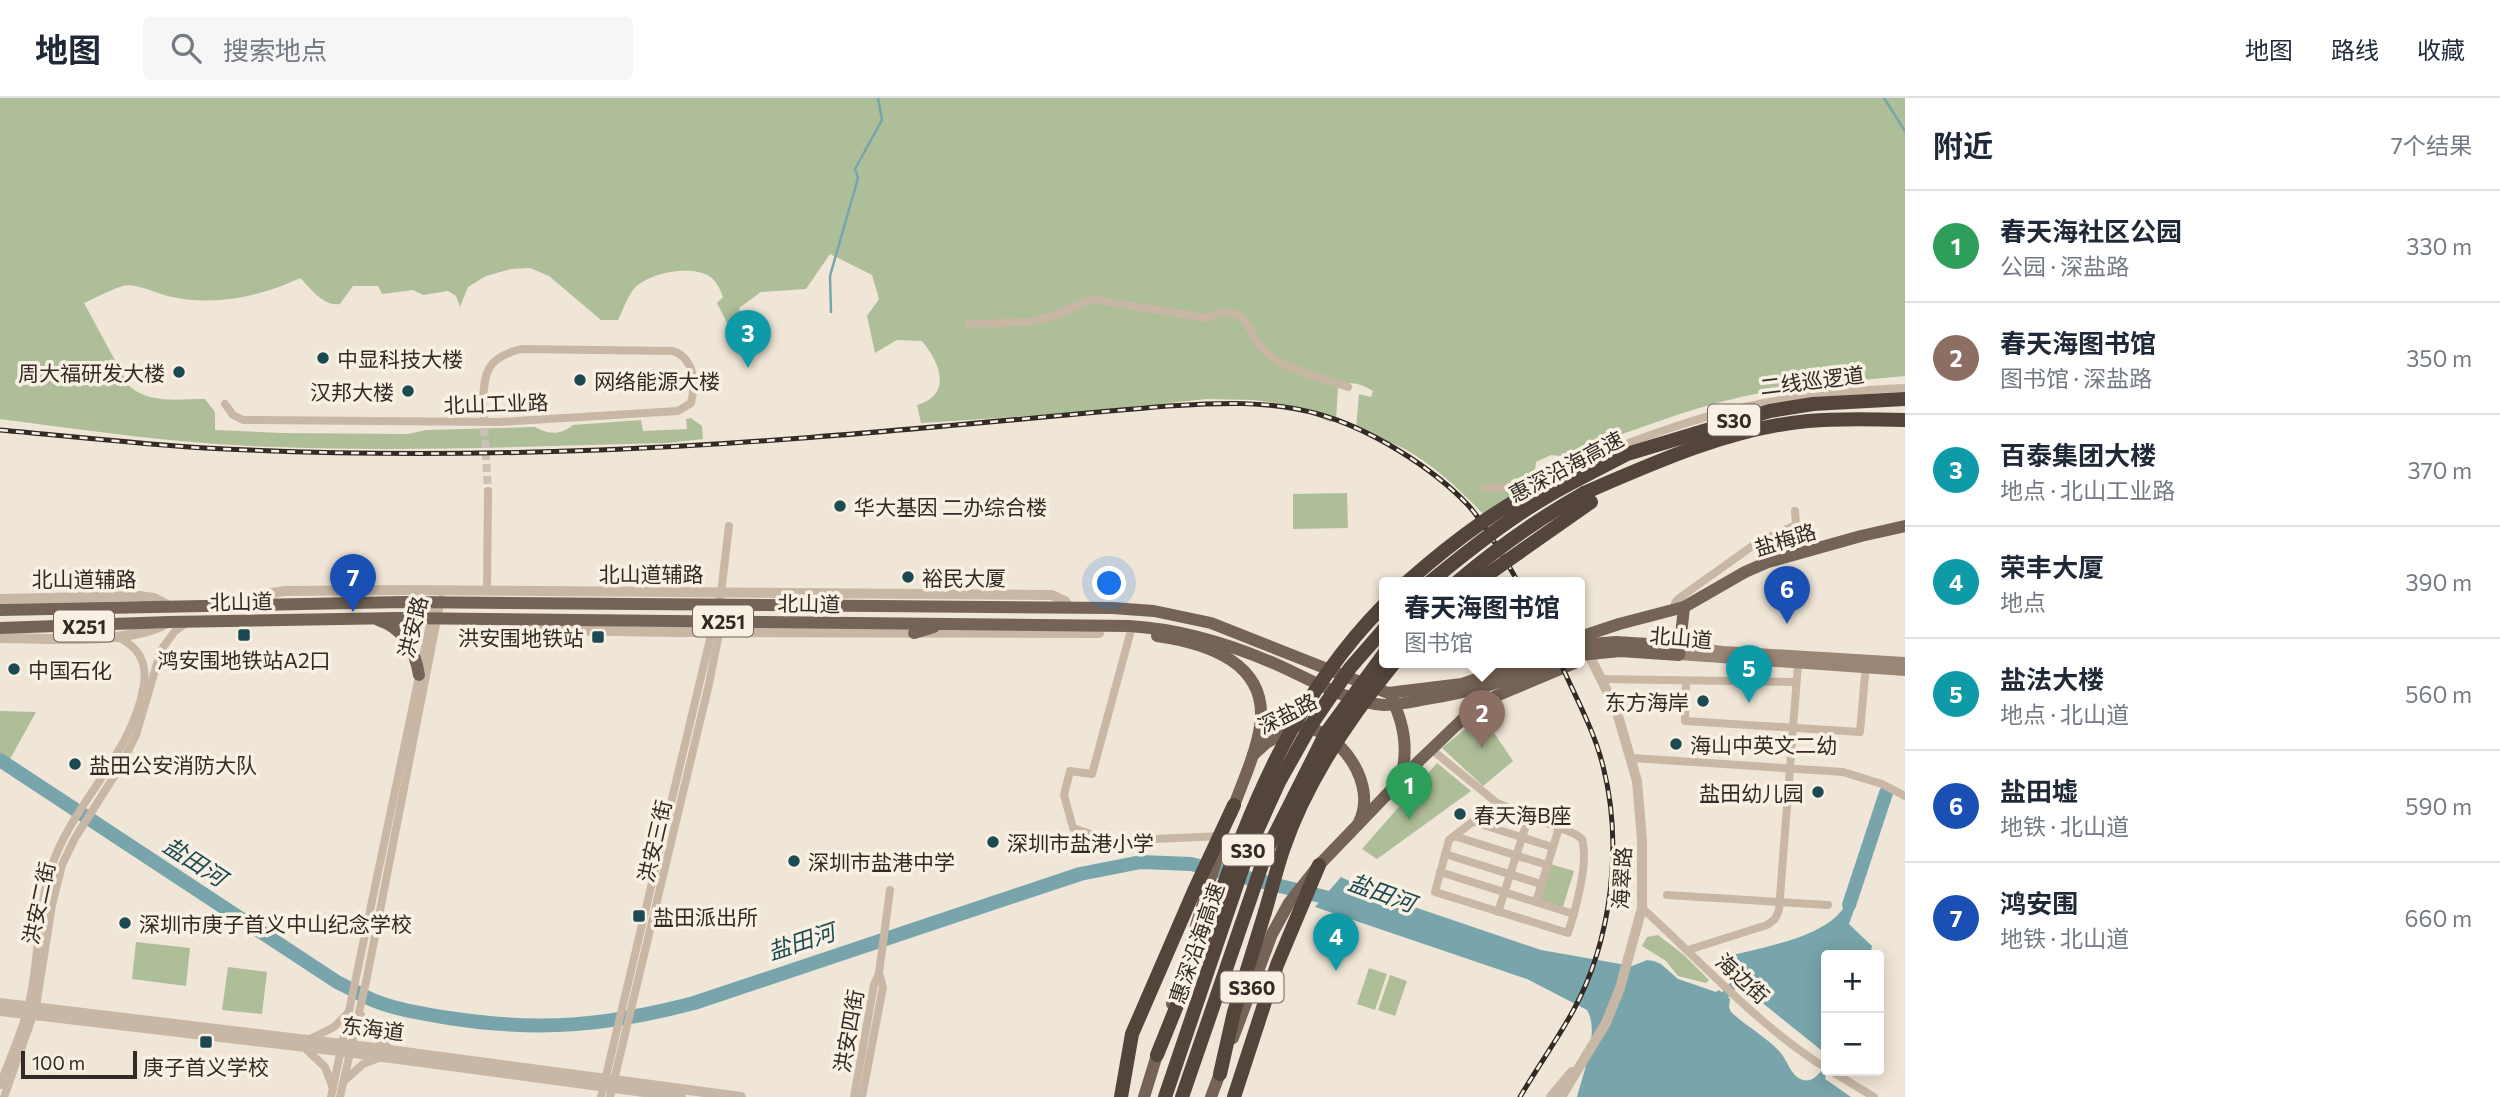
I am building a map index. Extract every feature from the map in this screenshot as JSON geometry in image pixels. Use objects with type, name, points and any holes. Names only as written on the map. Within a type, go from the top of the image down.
[{"type":"highway","name":"惠深沿海高速","points":[[1436,577],[1569,479],[1627,454],[1770,411],[1812,404],[1905,399]]},
{"type":"highway","name":"S30","points":[[1587,497],[1607,490],[1675,456],[1749,431],[1834,419],[1905,420]]},
{"type":"highway","points":[[1413,577],[1449,545],[1488,517],[1527,493],[1569,479]]},
{"type":"highway","name":"惠深沿海高速","points":[[1463,577],[1540,518],[1587,497]]},
{"type":"highway","points":[[1483,577],[1587,497]]},
{"type":"highway","points":[[1157,1055],[1213,916],[1238,842],[1267,775],[1297,717],[1339,659],[1379,611]]},
{"type":"highway","name":"惠深沿海高速","points":[[1165,1097],[1250,846],[1273,795],[1311,725],[1350,668],[1379,635]]},
{"type":"highway","name":"惠深沿海高速","points":[[1182,1097],[1266,850],[1326,733],[1379,661]]},
{"type":"highway","points":[[1220,1074],[1234,1012],[1283,849],[1307,794],[1338,740],[1391,668]]},
{"type":"highway","points":[[1121,1097],[1132,1034],[1199,888],[1211,854],[1222,838],[1234,805]]},
{"type":"highway","points":[[1234,1097],[1295,906],[1319,865]]},
{"type":"main road","name":"盐梅路","points":[[1585,635],[1679,609],[1768,562],[1870,533],[1905,526]]},
{"type":"main road","name":"北山道","points":[[0,610],[438,598],[722,601],[1154,611],[1198,620],[1391,699],[1527,668]]},
{"type":"main road","points":[[1679,609],[1680,651]]},
{"type":"main road","points":[[371,618],[393,626],[401,634],[414,652],[419,675]]},
{"type":"main road","name":"北山道","points":[[0,628],[371,618],[499,619],[717,627],[948,623],[1138,626],[1191,633],[1361,700]]},
{"type":"main road","points":[[914,633],[948,623]]},
{"type":"main road","points":[[1045,624],[1099,633],[1164,637],[1224,654],[1241,667],[1254,685],[1260,705],[1260,724],[1251,758]]},
{"type":"main road","name":"北山道","points":[[1585,655],[1620,651],[1723,651],[1866,664],[1905,671]]},
{"type":"main road","name":"北山道","points":[[1680,651],[1798,664],[1905,662]]},
{"type":"main road","points":[[1319,865],[1460,721],[1496,696],[1527,668]]},
{"type":"main road","points":[[1496,696],[1554,668]]},
{"type":"main road","points":[[1391,699],[1405,740],[1406,752],[1400,781]]},
{"type":"main road","name":"深盐路","points":[[1234,805],[1251,758],[1266,743],[1294,727],[1361,700],[1391,699]]},
{"type":"main road","points":[[1294,727],[1308,727],[1322,734],[1337,745],[1353,764],[1362,784],[1364,799],[1358,825]]},
{"type":"main road","points":[[1144,1097],[1199,888],[1222,838]]},
{"type":"main road","name":"S360","points":[[1211,1097],[1272,934],[1295,906]]},
{"type":"street","points":[[969,324],[1030,322],[1054,316],[1091,299],[1206,318],[1223,312],[1241,316],[1254,331],[1259,345],[1279,363],[1348,387]]},
{"type":"street","name":"北山工业路","points":[[225,404],[233,415],[243,420],[498,422],[678,411],[691,403],[692,371],[689,361],[682,354],[673,351],[521,349],[502,356],[487,370],[483,404]]},
{"type":"street","name":"二线巡逻道","points":[[1485,488],[1506,487],[1637,440],[1743,407],[1826,393],[1905,388]]},
{"type":"street","points":[[487,591],[488,491]]},
{"type":"street","points":[[1679,609],[1675,603],[1678,599],[1759,542],[1796,525],[1794,511]]},
{"type":"street","name":"洪安三街","points":[[608,1087],[633,1007],[717,627],[729,526]]},
{"type":"street","name":"北山道辅路","points":[[438,598],[487,591],[722,601]]},
{"type":"street","name":"北山道辅路","points":[[0,599],[139,596],[153,598],[167,605]]},
{"type":"street","name":"洪安路","points":[[332,1094],[361,1006],[438,598]]},
{"type":"street","name":"洪安路","points":[[340,1097],[344,1083],[351,1003],[419,675],[434,618]]},
{"type":"street","name":"洪安二街","points":[[71,835],[97,804],[136,735],[161,650],[175,631],[191,621]]},
{"type":"street","points":[[0,638],[118,637],[147,632],[169,622]]},
{"type":"street","points":[[717,627],[914,633],[1099,633]]},
{"type":"street","name":"洪安三街","points":[[608,1087],[615,1039],[717,627]]},
{"type":"street","points":[[1129,634],[1092,774],[1070,771],[1064,795],[1073,828],[1111,841],[1222,838]]},
{"type":"street","name":"洪安二街","points":[[4,1097],[31,1011],[55,887],[71,835],[134,721],[143,687],[143,663],[140,654],[130,643],[118,637]]},
{"type":"street","name":"海翠路","points":[[1560,1097],[1606,1023],[1620,988],[1642,908],[1641,809],[1632,758],[1616,709],[1601,679],[1585,660]]},
{"type":"street","points":[[1688,950],[1767,925],[1775,919],[1780,902],[1798,664]]},
{"type":"street","points":[[1686,681],[1685,721],[1860,732],[1866,664]]},
{"type":"street","points":[[1601,679],[1796,682]]},
{"type":"street","points":[[1431,749],[1497,803],[1576,834],[1582,839],[1583,869],[1568,933],[1435,892],[1449,840],[1497,803]]},
{"type":"street","points":[[1632,758],[1843,772],[1882,784],[1905,796]]},
{"type":"street","points":[[1498,912],[1529,816]]},
{"type":"street","points":[[1474,822],[1552,847]]},
{"type":"street","points":[[1536,902],[1559,828]]},
{"type":"street","points":[[1454,836],[1547,865]]},
{"type":"street","points":[[1445,853],[1541,884]]},
{"type":"street","points":[[1440,872],[1574,914]]},
{"type":"street","points":[[880,972],[890,890]]},
{"type":"street","points":[[1667,895],[1828,905]]},
{"type":"street","name":"海边街","points":[[1642,908],[1778,1033],[1821,1065]]},
{"type":"street","name":"洪安四街","points":[[854,1097],[874,985],[880,972]]},
{"type":"street","name":"洪安四街","points":[[862,1097],[883,987],[880,972]]},
{"type":"street","name":"东海道","points":[[0,1003],[31,1011]]},
{"type":"street","points":[[332,1094],[331,1079],[325,1067],[306,1043],[339,1024],[351,1003]]},
{"type":"street","points":[[344,1083],[363,1064],[389,1054],[363,1020],[361,1006]]},
{"type":"street","name":"东海道","points":[[0,1011],[31,1011],[347,1048],[681,1097]]},
{"type":"street","name":"洪安二街","points":[[0,1085],[31,1011]]},
{"type":"street","points":[[1551,1097],[1570,1073],[1581,1066]]},
{"type":"street","points":[[1840,1076],[1874,1097]]},
{"type":"street","name":"东海道","points":[[608,1087],[741,1097]]},
{"type":"green space","points":[[0,98],[1905,98],[1905,376],[1805,386],[1745,396],[1675,416],[1561,456],[1551,455],[1536,462],[1533,485],[1484,515],[1446,478],[1425,462],[1397,445],[1356,429],[1359,394],[1371,397],[1373,391],[1356,384],[1338,387],[1336,420],[1330,422],[1293,406],[1253,400],[1207,399],[1074,413],[921,423],[917,405],[928,400],[939,386],[940,377],[934,359],[922,341],[897,340],[875,353],[867,316],[879,299],[872,275],[830,254],[806,289],[761,292],[739,308],[744,321],[732,333],[717,303],[723,297],[716,282],[706,274],[694,271],[665,273],[639,284],[631,293],[618,320],[601,320],[549,276],[530,268],[511,269],[486,276],[468,287],[460,307],[456,296],[448,291],[423,295],[413,290],[382,294],[378,286],[353,286],[340,304],[328,303],[300,278],[254,295],[221,300],[188,300],[129,285],[84,303],[129,386],[155,398],[205,399],[215,412],[215,430],[408,434],[426,430],[535,427],[555,433],[573,425],[641,420],[643,431],[687,429],[686,419],[691,418],[702,426],[703,439],[667,443],[425,449],[245,446],[105,433],[0,419]]},
{"type":"green space","points":[[1347,493],[1348,528],[1293,529],[1293,494]]},
{"type":"green space","points":[[0,711],[36,712],[10,759],[0,753]]},
{"type":"green space","points":[[1482,715],[1513,761],[1483,786],[1442,748]]},
{"type":"green space","points":[[1437,763],[1471,791],[1377,859],[1362,849]]},
{"type":"green space","points":[[1550,864],[1574,871],[1563,907],[1539,900]]},
{"type":"green space","points":[[1658,935],[1684,955],[1709,980],[1706,983],[1678,976],[1666,961],[1642,946],[1647,937]]},
{"type":"green space","points":[[136,942],[190,948],[186,986],[132,979]]},
{"type":"green space","points":[[228,967],[267,972],[262,1014],[222,1010]]},
{"type":"green space","points":[[1369,968],[1387,974],[1375,1010],[1357,1004]]},
{"type":"green space","points":[[1390,975],[1407,981],[1395,1016],[1378,1010]]},
{"type":"water","points":[[1341,877],[1379,895],[1541,950],[1632,966],[1647,960],[1654,961],[1678,979],[1716,992],[1719,990],[1730,999],[1731,1012],[1774,1046],[1799,1078],[1812,1079],[1821,1071],[1821,1076],[1826,1076],[1825,1079],[1851,1097],[1577,1097],[1591,1041],[1591,1019],[1587,1010],[1527,979],[1315,907]]},
{"type":"water","points":[[1846,904],[1855,907],[1849,924],[1872,946],[1871,950],[1821,950],[1821,1050],[1730,977],[1726,957],[1792,940],[1825,925],[1837,916]]},
{"type":"waterway","points":[[831,312],[830,276],[858,178],[855,169],[882,120],[878,98]]},
{"type":"waterway","points":[[1884,98],[1905,131]]},
{"type":"waterway","name":"盐田河","points":[[0,760],[337,982],[393,1007],[482,1022],[513,1025],[573,1024],[602,1022],[662,1011],[694,1003],[1080,874],[1141,862],[1191,864],[1341,901]]},
{"type":"waterway","points":[[1849,905],[1886,793]]},
{"type":"waterway","points":[[1725,995],[1736,982]]},
{"type":"tunnel","points":[[483,404],[488,491]]},
{"type":"railway","points":[[0,430],[205,448],[402,454],[501,453],[741,442],[1168,406],[1281,406],[1338,420],[1399,450],[1418,463],[1468,505],[1515,577]]},
{"type":"railway","points":[[1520,1097],[1567,1022],[1586,983],[1597,954],[1610,891],[1612,827],[1603,766],[1589,726],[1563,668]]},
{"type":"place","name":"中显科技大楼","points":[[323,358]]},
{"type":"place","name":"百泰集团大楼","points":[[748,368]]},
{"type":"place","name":"周大福研发大楼","points":[[179,372]]},
{"type":"place","name":"网络能源大楼","points":[[580,380]]},
{"type":"place","name":"汉邦大楼","points":[[408,391]]},
{"type":"place","name":"华大基因 二办综合楼","points":[[840,506]]},
{"type":"place","name":"裕民大厦","points":[[908,577]]},
{"type":"place","name":"鸿安围","points":[[353,612]]},
{"type":"place","name":"盐田墟","points":[[1787,624]]},
{"type":"place","name":"鸿安围地铁站A2口","points":[[244,635]]},
{"type":"place","name":"洪安围地铁站","points":[[598,637]]},
{"type":"place","name":"中国石化","points":[[14,669]]},
{"type":"place","name":"东方海岸","points":[[1703,701]]},
{"type":"place","name":"盐法大楼","points":[[1749,703]]},
{"type":"place","name":"海山中英文二幼","points":[[1676,744]]},
{"type":"place","name":"春天海图书馆","points":[[1482,748]]},
{"type":"place","name":"盐田公安消防大队","points":[[75,764]]},
{"type":"place","name":"盐田幼儿园","points":[[1818,792]]},
{"type":"place","name":"春天海B座","points":[[1460,814]]},
{"type":"place","name":"春天海社区公园","points":[[1409,820]]},
{"type":"place","name":"深圳市盐港小学","points":[[993,842]]},
{"type":"place","name":"深圳市盐港中学","points":[[794,861]]},
{"type":"place","name":"盐田派出所","points":[[639,916]]},
{"type":"place","name":"深圳市庚子首义中山纪念学校","points":[[125,923]]},
{"type":"place","name":"荣丰大厦","points":[[1336,971]]},
{"type":"place","name":"庚子首义学校","points":[[206,1042]]}]
